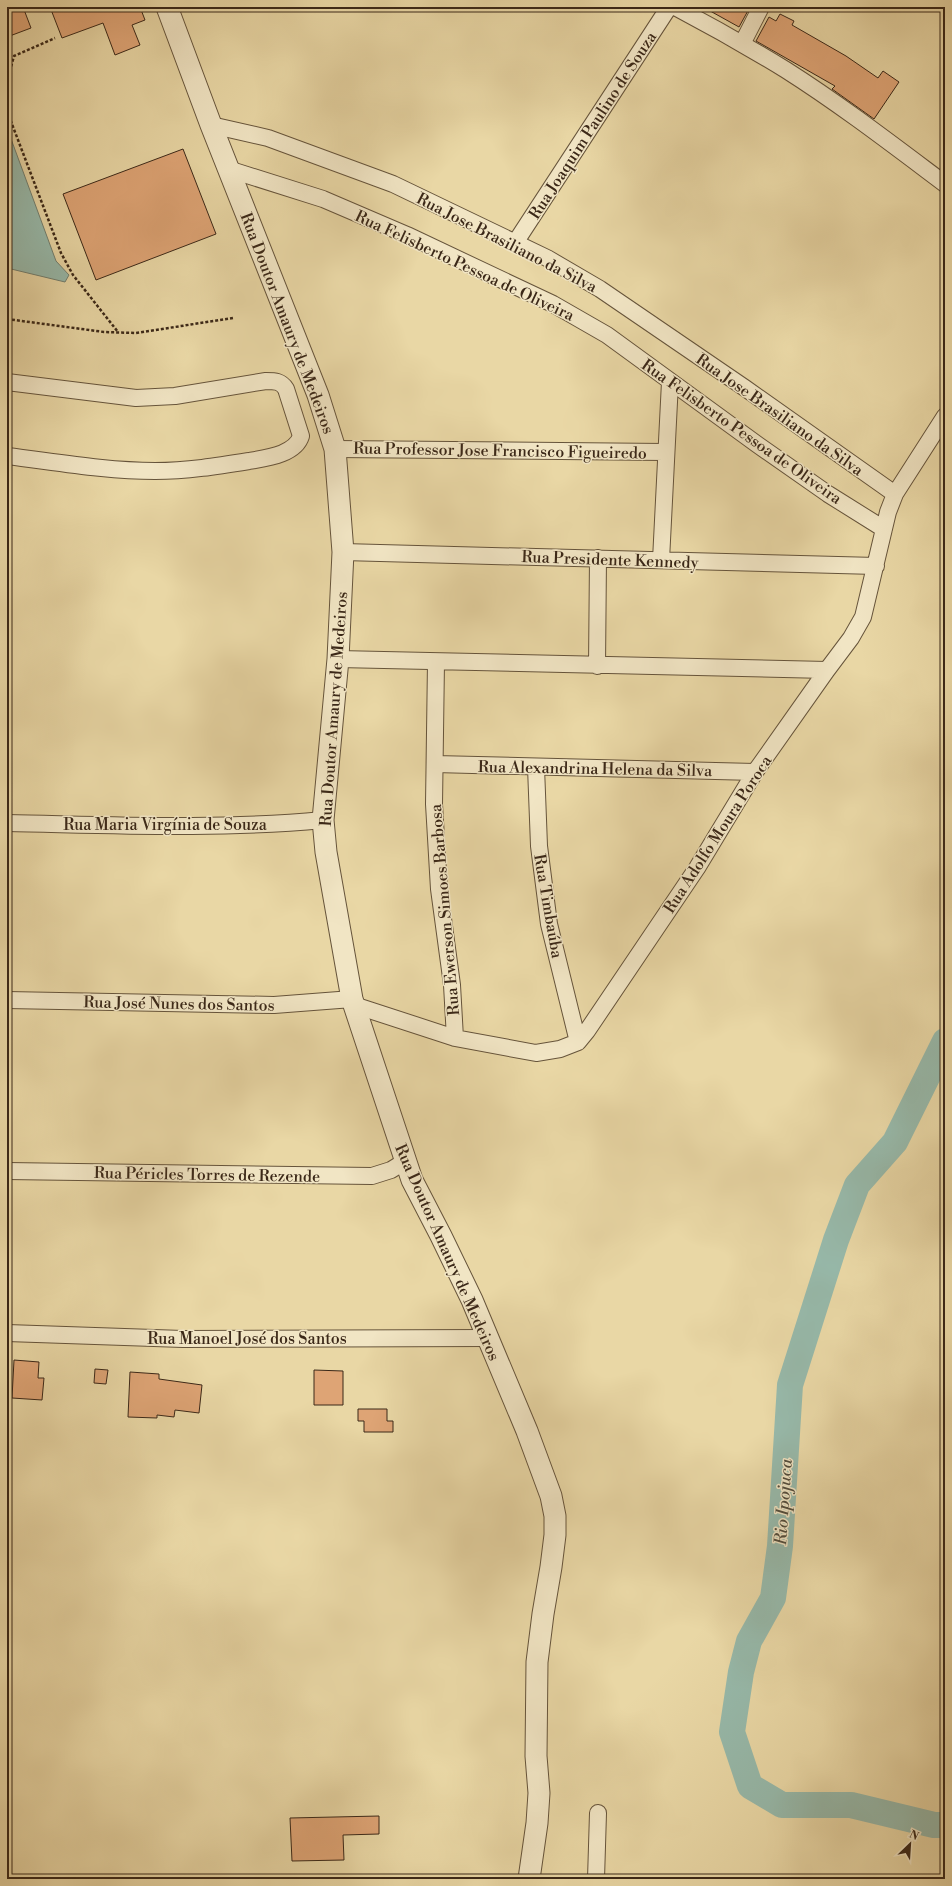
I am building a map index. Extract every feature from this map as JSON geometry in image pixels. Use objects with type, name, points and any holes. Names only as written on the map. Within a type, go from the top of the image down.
[{"type":"street","name":"Rua Doutor Amaury de Medeiros","points":[[167,7],[228,169],[318,395],[335,449],[343,552],[338,659],[323,820],[326,852],[353,1002],[404,1162],[472,1300],[540,1462],[552,1496],[555,1516],[551,1567],[542,1614],[537,1662],[536,1756],[539,1793],[530,1879]]},
{"type":"street","name":"Rua Joaquim Paulino de Souza","points":[[516,243],[669,7]]},
{"type":"street","points":[[675,7],[742,44],[800,79],[945,184]]},
{"type":"street","points":[[742,44],[761,7]]},
{"type":"street","name":"Rua Jose Brasiliano da Silva","points":[[211,125],[268,138],[393,184],[547,258],[600,289],[745,388],[894,494]]},
{"type":"street","name":"Rua Felisberto Pessoa de Oliveira","points":[[228,169],[323,199],[407,235],[546,300],[607,335],[670,382],[828,494],[884,529]]},
{"type":"street","name":"Rua Doutor Amaury de Medeiros","points":[[7,382],[136,398],[175,396],[266,381],[276,381],[282,384],[286,389],[301,436],[299,442],[294,447],[279,454],[259,459],[212,467],[155,471],[122,469],[7,456]]},
{"type":"street","points":[[661,560],[665,452],[670,382]]},
{"type":"street","name":"Rua Adolfo Moura Poroca","points":[[578,1042],[587,1031],[697,868],[755,772],[851,638],[863,617],[894,494],[945,416]]},
{"type":"street","name":"Rua Professor Jose Francisco Figueiredo","points":[[335,449],[665,452]]},
{"type":"street","name":"Rua Presidente Kennedy","points":[[343,552],[876,566]]},
{"type":"street","points":[[596,666],[598,558]]},
{"type":"street","points":[[338,659],[827,670]]},
{"type":"street","name":"Rua Ewerson Simoes Barbosa","points":[[436,662],[434,804],[440,889],[452,985],[455,1038]]},
{"type":"street","name":"Rua Alexandrina Helena da Silva","points":[[435,764],[755,772]]},
{"type":"street","name":"Rua Timbaúba","points":[[536,767],[539,846],[549,924],[578,1042]]},
{"type":"street","name":"Rua Maria Virgínia de Souza","points":[[7,823],[225,826],[269,825],[323,820]]},
{"type":"street","name":"Rua José Nunes dos Santos","points":[[7,1000],[274,1005],[353,1002]]},
{"type":"street","points":[[353,1002],[455,1038],[536,1053],[560,1049],[578,1042]]},
{"type":"street","name":"Rua Péricles Torres de Rezende","points":[[7,1171],[372,1176],[387,1172],[404,1162]]},
{"type":"street","name":"Rua Manoel José dos Santos","points":[[7,1333],[182,1339],[487,1338]]},
{"type":"street","points":[[596,1879],[598,1813]]},
{"type":"path","points":[[7,69],[11,67],[14,56],[55,38]]},
{"type":"path","points":[[7,111],[61,253],[73,275],[118,332]]},
{"type":"path","points":[[7,319],[136,333],[233,318]]},
{"type":"shaded area","points":[[7,128],[56,261],[69,275],[65,282],[7,268]]},
{"type":"building","points":[[7,7],[23,7],[31,28],[7,37]]},
{"type":"building","points":[[50,7],[140,7],[145,20],[132,25],[140,45],[115,55],[103,23],[62,38]]},
{"type":"building","points":[[703,7],[750,7],[739,27]]},
{"type":"building","points":[[780,14],[794,21],[792,25],[846,56],[878,78],[883,71],[899,82],[874,119],[832,89],[835,86],[756,41],[769,17],[776,21]]},
{"type":"building","points":[[183,149],[216,234],[96,280],[63,194]]},
{"type":"building","points":[[14,1360],[39,1362],[38,1378],[44,1378],[42,1400],[12,1398]]},
{"type":"building","points":[[95,1369],[108,1370],[106,1384],[94,1383]]},
{"type":"building","points":[[314,1370],[343,1371],[343,1405],[314,1405]]},
{"type":"building","points":[[130,1372],[159,1374],[159,1379],[202,1385],[199,1413],[175,1410],[174,1417],[157,1415],[157,1418],[128,1417]]},
{"type":"building","points":[[358,1409],[387,1409],[387,1421],[393,1421],[393,1432],[364,1432],[364,1421],[358,1421]]},
{"type":"building","points":[[379,1816],[379,1834],[343,1835],[344,1860],[292,1861],[290,1818]]},
{"type":"waterway","name":"Rio Ipojuca","points":[[945,1041],[895,1142],[857,1185],[836,1240],[790,1385],[780,1546],[773,1598],[749,1641],[741,1672],[732,1732],[750,1786],[782,1805],[851,1805],[934,1825],[945,1825]]}]
